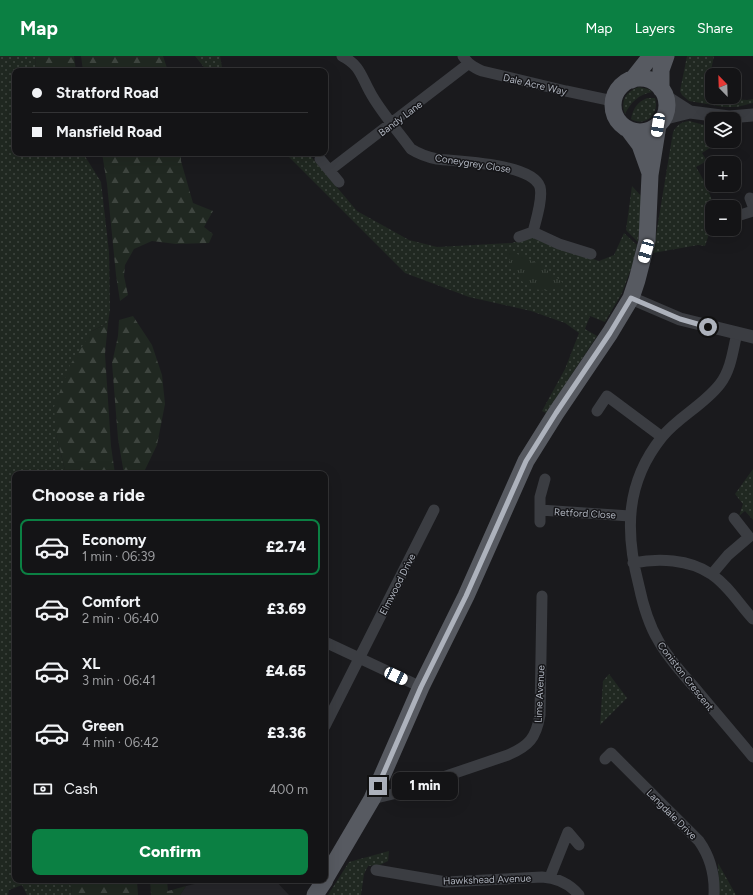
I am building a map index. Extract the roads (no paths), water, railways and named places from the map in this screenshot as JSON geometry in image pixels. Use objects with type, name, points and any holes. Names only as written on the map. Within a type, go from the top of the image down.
[{"type":"main road","points":[[632,80],[651,56]]},
{"type":"main road","points":[[328,875],[372,799],[421,687],[466,596],[526,461],[556,413],[610,333],[631,298],[647,241],[650,175],[660,122],[666,108],[661,70],[666,56]]},
{"type":"main road","points":[[650,175],[640,145],[628,129],[618,122],[615,115],[613,101],[623,84],[632,80],[648,80],[655,84],[663,93]]},
{"type":"main road","points":[[628,129],[640,132],[646,131],[660,122]]},
{"type":"main road","points":[[316,895],[323,883]]},
{"type":"street","name":"Coneygrey Close","points":[[342,56],[357,66],[370,92],[411,149],[420,154],[436,158],[516,170],[528,174],[534,179],[541,192],[533,232]]},
{"type":"street","name":"Bandy Lane","points":[[330,170],[392,124],[466,60]]},
{"type":"street","name":"Dale Acre Way","points":[[466,60],[473,68],[482,71],[613,101]]},
{"type":"street","points":[[663,93],[690,112]]},
{"type":"street","points":[[660,122],[690,112],[729,116],[753,115]]},
{"type":"street","points":[[320,159],[339,182]]},
{"type":"street","points":[[741,214],[753,210]]},
{"type":"street","points":[[519,237],[533,232],[559,244],[592,254]]},
{"type":"street","points":[[631,298],[680,319],[753,337]]},
{"type":"street","name":"Coniston Crescent","points":[[737,333],[731,363],[721,384],[669,429],[647,458],[639,474],[632,500],[630,538],[633,563],[645,612],[658,641],[684,676],[753,757]]},
{"type":"street","points":[[597,411],[607,396],[662,437]]},
{"type":"street","name":"Retford Close","points":[[540,522],[540,497],[545,479]]},
{"type":"street","name":"Elmwood Drive","points":[[328,720],[434,510]]},
{"type":"street","name":"Retford Close","points":[[540,510],[630,516]]},
{"type":"street","points":[[712,574],[728,555],[751,539],[734,518]]},
{"type":"street","points":[[633,563],[645,561],[680,562],[695,566],[712,574],[726,587],[753,619]]},
{"type":"street","name":"Lime Avenue","points":[[372,799],[393,794],[508,755],[523,748],[529,742],[537,729],[540,715],[542,596]]},
{"type":"street","points":[[328,643],[421,687]]},
{"type":"street","name":"Langdale Drive","points":[[605,759],[610,753],[698,841],[706,852],[713,871],[714,895]]},
{"type":"street","points":[[550,877],[568,832],[579,845]]},
{"type":"street","name":"Hawkshead Avenue","points":[[376,870],[392,867],[446,882],[550,877],[567,884],[579,895]]}]
